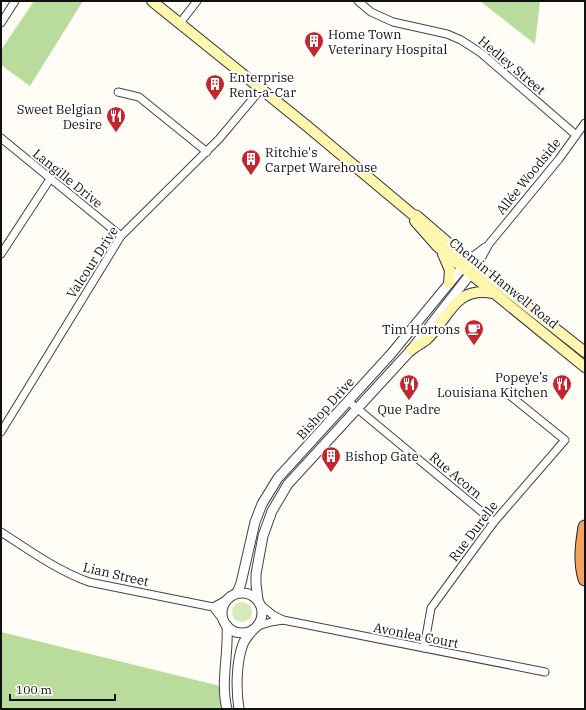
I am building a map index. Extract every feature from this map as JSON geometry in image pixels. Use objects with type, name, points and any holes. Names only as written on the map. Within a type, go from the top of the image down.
[{"type":"highway","points":[[585,527],[581,556],[585,579]]},
{"type":"main road","points":[[152,1],[180,23]]},
{"type":"main road","name":"Chemin Hanwell Road","points":[[180,23],[412,214],[417,216],[495,294],[585,367]]},
{"type":"main road","name":"Chemin Hanwell Road","points":[[412,214],[414,220],[437,246],[469,267],[585,352]]},
{"type":"main road","points":[[437,246],[449,265],[449,283]]},
{"type":"main road","points":[[411,350],[427,339],[458,301],[465,295],[474,292],[495,294]]},
{"type":"street","points":[[1,23],[15,1]]},
{"type":"street","points":[[180,23],[197,1]]},
{"type":"street","name":"Hedley Street","points":[[358,1],[371,12],[393,22],[447,34],[470,45],[576,135]]},
{"type":"street","name":"Valcour Drive","points":[[1,432],[121,236],[207,152],[261,89]]},
{"type":"street","points":[[118,92],[139,97],[207,152]]},
{"type":"street","name":"Allée Woodside","points":[[469,267],[555,164],[585,123]]},
{"type":"street","name":"Langille Drive","points":[[1,138],[121,236]]},
{"type":"street","points":[[1,254],[50,179]]},
{"type":"street","name":"Bishop Drive","points":[[238,593],[242,583],[255,522],[270,490],[278,478],[391,354],[449,283],[469,267]]},
{"type":"street","name":"Bishop Drive","points":[[260,603],[256,584],[258,564],[264,536],[272,511],[288,484],[411,350],[469,267]]},
{"type":"street","name":"Rue Durelle","points":[[424,648],[431,608],[494,522],[565,440],[508,394]]},
{"type":"street","name":"Rue Acorn","points":[[348,401],[494,522]]},
{"type":"street","name":"Lian Street","points":[[1,532],[62,570],[85,581],[212,607]]},
{"type":"street","points":[[239,709],[237,685],[240,656],[244,643],[261,620],[263,613],[260,603],[249,594],[238,593],[212,607],[232,631],[246,633],[255,628]]},
{"type":"street","points":[[226,600],[223,606],[222,614],[228,641],[224,687],[227,709]]},
{"type":"street","name":"Avonlea Court","points":[[260,603],[273,615],[283,620],[545,672]]},
{"type":"street","name":"Avonlea Court","points":[[255,628],[271,622],[283,620]]},
{"type":"green space","points":[[34,1],[83,1],[30,86],[1,65],[1,50]]},
{"type":"green space","points":[[480,1],[540,1],[535,44]]},
{"type":"green space","points":[[238,602],[246,602],[252,608],[252,616],[246,622],[238,622],[232,616],[232,608]]},
{"type":"green space","points":[[1,632],[224,687],[227,709],[1,709]]},
{"type":"place","name":"Home Town Veterinary Hospital","points":[[314,58]]},
{"type":"place","name":"Enterprise Rent-a-Car","points":[[215,101]]},
{"type":"place","name":"Sweet Belgian Desire","points":[[116,133]]},
{"type":"place","name":"Ritchie's Carpet Warehouse","points":[[251,176]]},
{"type":"place","name":"Tim Hortons","points":[[474,346]]},
{"type":"place","name":"Que Padre","points":[[409,401]]},
{"type":"place","name":"Popeye’s Louisiana Kitchen","points":[[562,401]]},
{"type":"place","name":"Bishop Gate","points":[[331,473]]}]
